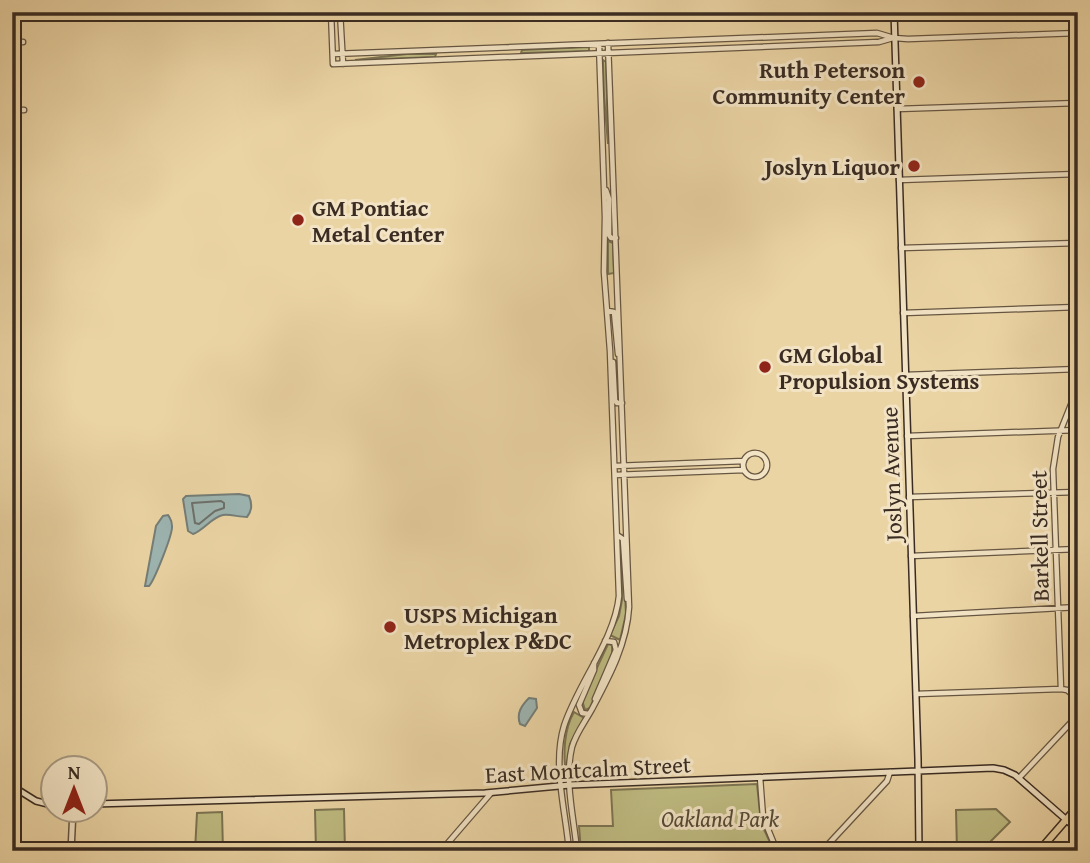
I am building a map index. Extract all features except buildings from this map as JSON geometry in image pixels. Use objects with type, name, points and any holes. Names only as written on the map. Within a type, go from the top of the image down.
[{"type":"main road","name":"Joslyn Avenue","points":[[894,12],[919,851]]},
{"type":"main road","name":"East Montcalm Street","points":[[108,804],[492,792],[562,785],[996,768],[1008,771],[1078,830]]},
{"type":"main road","points":[[12,786],[38,801]]},
{"type":"main road","points":[[1039,851],[1078,806]]},
{"type":"main road","points":[[71,851],[72,824]]},
{"type":"street","points":[[331,12],[333,64],[879,43],[894,38],[1078,33]]},
{"type":"street","points":[[340,12],[343,64]]},
{"type":"street","points":[[333,54],[877,33],[894,38]]},
{"type":"street","points":[[12,42],[23,42]]},
{"type":"street","points":[[577,851],[570,785],[573,745],[620,650],[629,607],[608,43]]},
{"type":"street","points":[[569,851],[562,785],[563,730],[615,618],[618,602],[615,466],[604,272],[604,183],[598,44]]},
{"type":"street","points":[[896,110],[1078,103]]},
{"type":"street","points":[[12,110],[24,110]]},
{"type":"street","points":[[898,180],[1078,174]]},
{"type":"street","points":[[604,183],[608,200],[609,235],[616,238]]},
{"type":"street","points":[[900,248],[1078,243]]},
{"type":"street","points":[[903,313],[1078,307]]},
{"type":"street","points":[[608,311],[614,312],[616,347],[621,365]]},
{"type":"street","points":[[610,351],[614,368],[615,400],[622,403]]},
{"type":"street","points":[[905,374],[1078,369]]},
{"type":"street","name":"Barkell Street","points":[[1061,688],[1054,460],[1060,431],[1078,387]]},
{"type":"street","points":[[907,436],[1078,430]]},
{"type":"street","points":[[615,475],[744,470],[757,477],[765,471],[763,456],[750,454],[744,461],[744,470]]},
{"type":"street","points":[[615,466],[744,461]]},
{"type":"street","points":[[909,497],[1078,492]]},
{"type":"street","points":[[617,535],[623,539],[625,590],[629,607]]},
{"type":"street","points":[[911,556],[1078,549]]},
{"type":"street","points":[[914,616],[1078,607]]},
{"type":"street","points":[[593,706],[597,689],[616,647],[612,641],[604,641]]},
{"type":"street","points":[[589,714],[580,711],[579,705],[594,670],[594,662]]},
{"type":"street","points":[[916,694],[1061,688],[1078,699]]},
{"type":"street","points":[[1018,779],[1078,715]]},
{"type":"street","points":[[822,851],[887,781],[890,772]]},
{"type":"street","points":[[760,777],[762,813],[777,851]]},
{"type":"street","points":[[441,851],[492,792]]},
{"type":"green space","points":[[589,47],[589,51],[521,53],[522,50]]},
{"type":"green space","points":[[407,54],[436,54],[435,57],[355,60]]},
{"type":"green space","points":[[603,60],[606,62],[608,144],[604,96]]},
{"type":"green space","points":[[608,241],[613,243],[614,273],[608,274]]},
{"type":"green space","points":[[622,539],[626,614],[620,640],[610,635],[619,616],[622,600]]},
{"type":"green space","points":[[608,644],[612,645],[612,654],[590,708],[585,710],[582,700]]},
{"type":"green space","points":[[574,712],[584,718],[570,744],[566,772],[565,742]]},
{"type":"green space","name":"Oakland Park","points":[[757,784],[761,823],[774,851],[581,851],[579,826],[613,826],[611,790]]},
{"type":"green space","points":[[344,809],[345,851],[316,851],[315,810]]},
{"type":"green space","points":[[996,809],[1010,822],[981,851],[957,851],[956,810]]},
{"type":"green space","points":[[222,812],[223,851],[195,851],[197,813]]},
{"type":"water","points":[[186,496],[249,496],[251,510],[247,517],[223,515],[193,534],[188,531],[183,499]]},
{"type":"water","points":[[168,515],[172,524],[170,538],[149,586],[145,586],[156,526],[163,516]]},
{"type":"water","points":[[529,698],[536,699],[537,708],[525,726],[520,724],[519,713]]},
{"type":"place","name":"Ruth Peterson Community Center","points":[[919,82]]},
{"type":"place","name":"Joslyn Liquor","points":[[914,166]]},
{"type":"place","name":"GM Pontiac Metal Center","points":[[298,220]]},
{"type":"place","name":"GM Global Propulsion Systems","points":[[765,367]]},
{"type":"place","name":"USPS Michigan Metroplex P&DC","points":[[390,627]]}]
